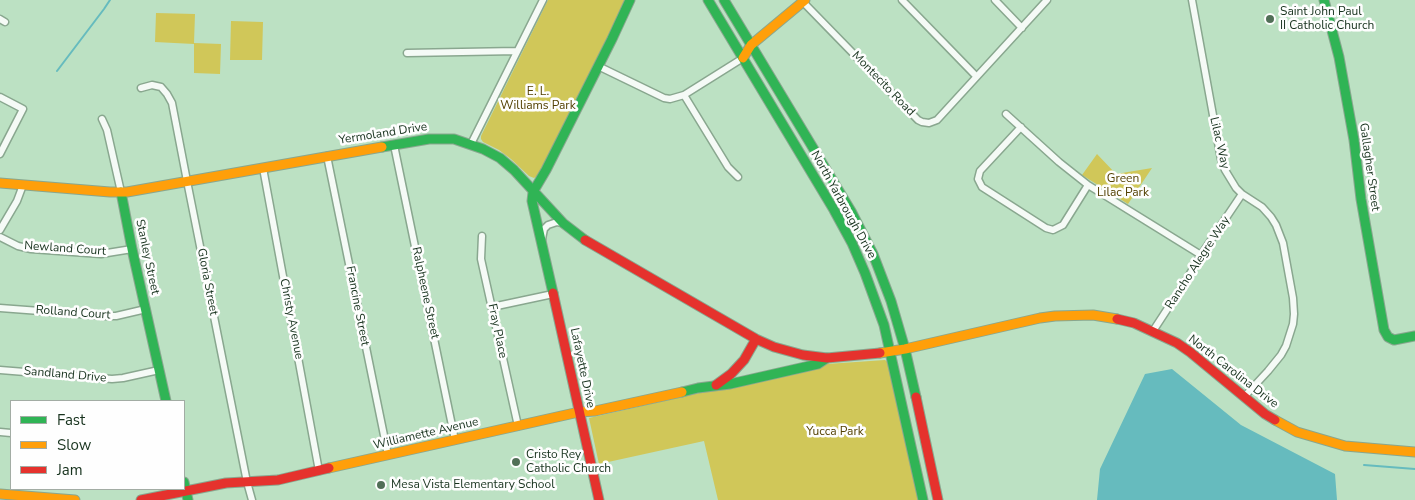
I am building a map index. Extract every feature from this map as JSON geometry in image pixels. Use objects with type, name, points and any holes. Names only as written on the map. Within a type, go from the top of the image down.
[{"type":"street","points":[[471,144],[543,0]]},
{"type":"street","points":[[533,192],[546,170],[630,0]]},
{"type":"street","name":"North Yarbrough Drive","points":[[708,0],[834,210],[862,264],[880,310],[923,500]]},
{"type":"street","name":"North Yarbrough Drive","points":[[724,0],[852,211],[874,258],[889,296],[905,349],[938,500]]},
{"type":"street","points":[[902,0],[976,76]]},
{"type":"street","points":[[995,0],[1022,28]]},
{"type":"street","name":"Montecito Road","points":[[804,1],[918,120],[929,123],[937,120],[1047,0]]},
{"type":"street","name":"Lilac Way","points":[[1192,0],[1221,159],[1230,181],[1242,194],[1265,211],[1276,225],[1284,250],[1293,298],[1294,314],[1290,336],[1281,355],[1244,397]]},
{"type":"street","name":"Gallagher Street","points":[[1324,0],[1339,58],[1355,147],[1367,237],[1384,330],[1388,337],[1398,340],[1415,336]]},
{"type":"street","points":[[598,66],[664,98],[674,99],[743,58],[751,45],[804,1]]},
{"type":"street","points":[[407,53],[516,51]]},
{"type":"street","name":"Gloria Street","points":[[141,88],[156,86],[164,90],[170,98],[174,112],[186,181],[252,500]]},
{"type":"street","points":[[684,94],[728,168],[738,178]]},
{"type":"street","points":[[0,97],[23,109],[0,154]]},
{"type":"street","points":[[1006,114],[1059,162],[1088,185],[1201,255]]},
{"type":"street","name":"Stanley Street","points":[[102,119],[107,130],[166,400]]},
{"type":"street","points":[[1022,128],[980,171],[978,179],[984,189],[1046,228],[1053,230],[1063,225],[1088,185]]},
{"type":"street","name":"Yermoland Drive","points":[[0,183],[121,192],[428,138],[454,140],[483,148],[500,158],[514,170],[562,223],[598,249],[756,339],[792,352],[827,358]]},
{"type":"street","name":"Ralpheene Street","points":[[394,145],[456,440]]},
{"type":"street","name":"Francine Street","points":[[327,156],[388,455]]},
{"type":"street","name":"Christy Avenue","points":[[263,168],[319,471]]},
{"type":"street","points":[[0,230],[17,201],[22,185]]},
{"type":"street","name":"Lafayette Drive","points":[[533,192],[532,201],[599,500]]},
{"type":"street","name":"Rancho Alegre Way","points":[[1153,331],[1242,194]]},
{"type":"street","points":[[542,241],[546,226],[556,222],[562,223]]},
{"type":"street","name":"Fray Place","points":[[482,236],[481,259],[518,426]]},
{"type":"street","name":"Newland Court","points":[[0,237],[18,246],[31,249],[101,254],[132,249]]},
{"type":"street","points":[[862,264],[874,258]]},
{"type":"street","points":[[492,308],[554,294]]},
{"type":"street","name":"Rolland Court","points":[[0,308],[106,316],[116,316],[146,309]]},
{"type":"street","name":"North Carolina Drive","points":[[890,352],[1055,316],[1093,316],[1117,319],[1134,323],[1177,343],[1265,414],[1281,424],[1313,438],[1345,446],[1415,452]]},
{"type":"street","name":"Williamette Avenue","points":[[716,385],[744,360],[756,339]]},
{"type":"street","name":"Williamette Avenue","points":[[141,500],[226,483],[278,480],[579,412],[595,411],[716,385],[730,384],[818,364],[827,358],[890,352]]},
{"type":"street","name":"Sandland Drive","points":[[0,370],[112,379],[159,370]]},
{"type":"street","points":[[1,496],[75,500]]},
{"type":"green space","name":"E. L. Williams Park","points":[[548,0],[626,0],[540,174],[534,178],[529,176],[499,150],[483,142],[481,136]]},
{"type":"green space","points":[[156,13],[195,14],[194,43],[221,44],[220,74],[194,73],[194,44],[155,42]]},
{"type":"green space","points":[[231,21],[263,22],[262,60],[230,60]]},
{"type":"green space","name":"Green Lilac Park","points":[[1097,154],[1116,174],[1152,168],[1128,204],[1082,175]]},
{"type":"green space","name":"Yucca Park","points":[[885,360],[890,364],[920,500],[718,500],[704,441],[599,464],[589,418],[827,364]]},
{"type":"water","points":[[1172,369],[1241,425],[1335,474],[1337,500],[1097,500],[1100,469],[1145,374]]},
{"type":"waterway","points":[[57,71],[110,0]]},
{"type":"waterway","points":[[1364,465],[1415,469]]},
{"type":"traffic: fast","points":[[553,293],[532,201],[533,192],[546,170],[630,0]]},
{"type":"traffic: fast","points":[[708,0],[834,210],[852,243],[865,273],[884,325],[923,500]]},
{"type":"traffic: fast","points":[[724,0],[851,211],[873,254],[891,301],[916,397]]},
{"type":"traffic: fast","points":[[1324,0],[1339,57],[1384,330],[1388,337],[1394,340],[1415,336]]},
{"type":"traffic: fast","points":[[382,147],[429,139],[454,139],[483,149],[500,158],[514,170],[563,223],[585,240]]},
{"type":"traffic: fast","points":[[121,192],[166,400]]},
{"type":"traffic: fast","points":[[682,392],[730,384],[818,364],[827,358]]},
{"type":"traffic: fast","points":[[185,486],[188,500]]},
{"type":"traffic: slow","points":[[743,58],[751,45],[805,0]]},
{"type":"traffic: slow","points":[[0,183],[127,192],[382,147]]},
{"type":"traffic: slow","points":[[880,353],[1040,318],[1093,315],[1117,319]]},
{"type":"traffic: slow","points":[[329,468],[579,412],[595,411],[682,392]]},
{"type":"traffic: slow","points":[[1275,420],[1297,432],[1345,446],[1415,452]]},
{"type":"traffic: slow","points":[[0,494],[75,500]]},
{"type":"traffic: jam","points":[[585,240],[756,339],[774,347],[803,355],[827,358],[880,353]]},
{"type":"traffic: jam","points":[[553,293],[599,500]]},
{"type":"traffic: jam","points":[[1117,319],[1134,323],[1177,343],[1275,420]]},
{"type":"traffic: jam","points":[[716,385],[731,374],[744,360],[756,339]]},
{"type":"traffic: jam","points":[[916,397],[938,500]]},
{"type":"traffic: jam","points":[[141,500],[226,483],[278,480],[329,468]]},
{"type":"place","name":"Saint John Paul II Catholic Church","points":[[1270,19]]},
{"type":"place","name":"Cristo Rey Catholic Church","points":[[516,462]]},
{"type":"place","name":"Mesa Vista Elementary School","points":[[381,485]]}]
